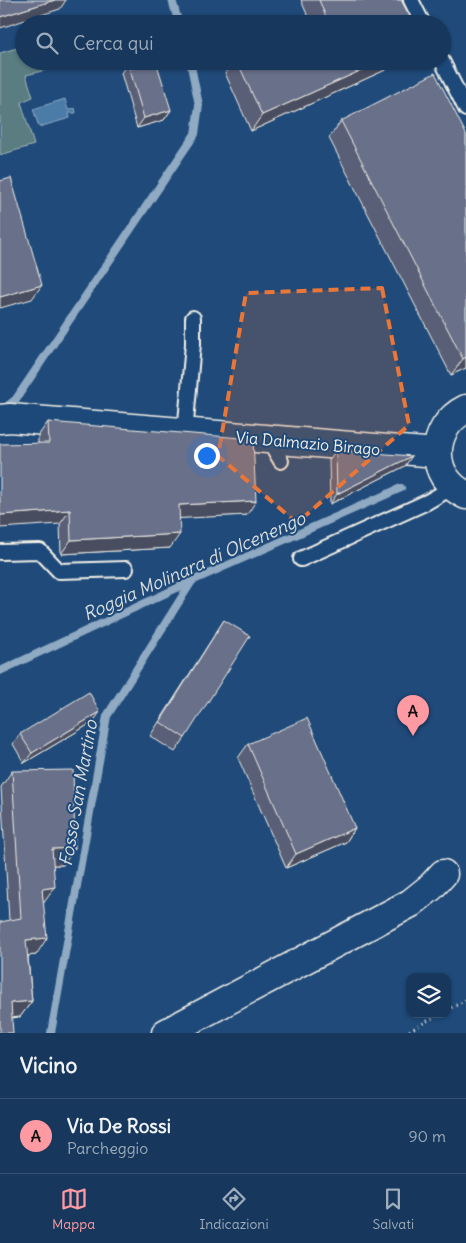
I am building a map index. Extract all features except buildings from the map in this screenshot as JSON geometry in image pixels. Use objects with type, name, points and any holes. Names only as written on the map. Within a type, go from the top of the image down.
[{"type":"street","points":[[460,491],[445,478],[439,466],[437,453],[438,441],[443,430],[450,420],[466,410]]},
{"type":"street","name":"Via Dalmazio Birago","points":[[0,419],[10,418],[185,432],[275,450],[437,453]]},
{"type":"street","points":[[166,1033],[411,903],[444,874]]},
{"type":"lane","points":[[411,0],[418,15]]},
{"type":"lane","points":[[446,70],[466,109]]},
{"type":"lane","points":[[185,432],[193,344],[193,318]]},
{"type":"lane","points":[[301,559],[427,502],[460,491]]},
{"type":"lane","points":[[0,552],[40,551],[58,571],[126,569]]},
{"type":"path","points":[[451,1008],[466,1000]]},
{"type":"path","points":[[405,1033],[433,1018]]},
{"type":"highlighted area","points":[[382,288],[409,425],[297,523],[218,456],[246,293]]},
{"type":"green space","points":[[15,49],[15,70],[46,70],[26,75],[33,97],[21,102],[34,145],[0,155],[0,53]]},
{"type":"water","points":[[65,99],[68,110],[75,108],[76,113],[69,113],[70,118],[39,127],[33,109]]},
{"type":"waterway","points":[[172,0],[176,15]]},
{"type":"waterway","points":[[6,407],[16,399],[195,134],[199,105],[192,70]]},
{"type":"waterway","name":"Roggia Molinara di Olcenengo","points":[[0,671],[192,581],[401,488]]},
{"type":"waterway","name":"Fosso San Martino","points":[[51,1033],[107,716],[192,581]]},
{"type":"place","name":"Via De Rossi","points":[[413,736]]}]
